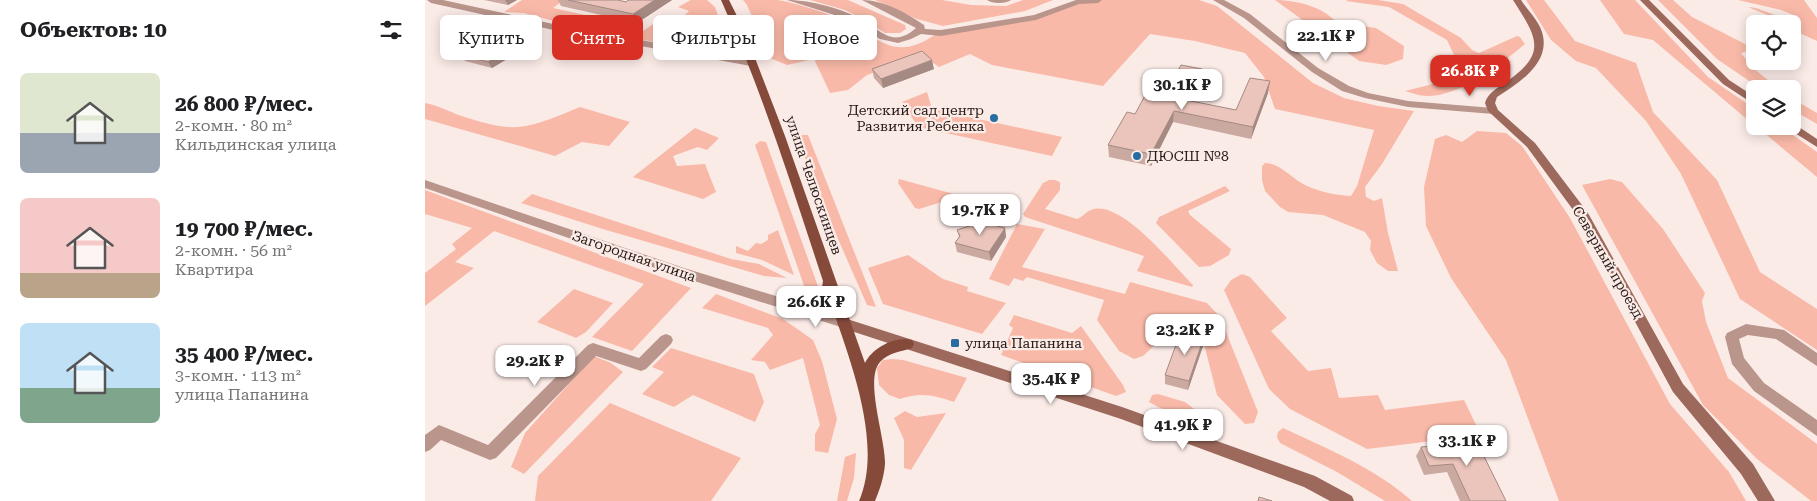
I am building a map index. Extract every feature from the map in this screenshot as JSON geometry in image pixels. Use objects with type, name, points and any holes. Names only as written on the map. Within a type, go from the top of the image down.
[{"type":"main road","name":"улица Челюскинцев","points":[[725,0],[740,32],[780,136],[869,402],[877,462],[873,487],[867,501]]},
{"type":"main road","points":[[798,306],[813,305],[827,296],[829,280]]},
{"type":"main road","points":[[869,402],[867,382],[870,363],[882,350],[907,344]]},
{"type":"street","points":[[431,0],[558,28],[751,63]]},
{"type":"street","points":[[791,0],[852,18],[879,36],[892,41],[907,38],[919,31],[941,33],[1036,17],[1078,2],[1098,0]]},
{"type":"street","points":[[866,0],[911,20],[921,27],[919,31]]},
{"type":"street","points":[[991,0],[1007,0]]},
{"type":"street","points":[[1217,0],[1238,10],[1337,85],[1365,96],[1446,108],[1493,111],[1490,104],[1492,96],[1528,69],[1538,53],[1540,36],[1517,0]]},
{"type":"street","points":[[1644,0],[1726,82],[1746,96]]},
{"type":"street","name":"Северный проезд","points":[[1493,111],[1531,145],[1584,216],[1678,388],[1747,469],[1767,501]]},
{"type":"street","points":[[1801,133],[1817,144]]},
{"type":"street","name":"Загородная улица","points":[[425,184],[677,271],[798,306],[844,323]]},
{"type":"street","points":[[844,323],[1122,413],[1309,481],[1346,501]]},
{"type":"street","points":[[1817,360],[1779,334],[1746,328],[1732,337],[1737,360],[1759,387],[1817,429]]},
{"type":"street","points":[[425,445],[439,432],[491,453],[593,349],[641,365],[666,340]]},
{"type":"shaded area","points":[[522,0],[564,0],[553,8],[585,15],[552,15],[552,20],[542,18],[542,15],[504,12]]},
{"type":"shaded area","points":[[691,0],[707,0],[715,7],[718,15],[685,15],[689,11],[678,7]]},
{"type":"shaded area","points":[[743,0],[777,0],[830,15],[784,15],[784,60],[810,60],[787,65],[774,60],[774,15],[751,15]]},
{"type":"shaded area","points":[[810,0],[848,0],[905,25],[906,29],[900,33],[885,33],[877,28],[877,15],[855,15],[845,10]]},
{"type":"shaded area","points":[[875,0],[942,0],[971,5],[1006,6],[1023,0],[1053,0],[1025,11],[943,26],[917,19]]},
{"type":"shaded area","points":[[1091,0],[1199,0],[1217,6],[1313,83],[1344,98],[1378,106],[1414,111],[1382,164],[1365,187],[1366,197],[1374,201],[1382,198],[1388,233],[1398,271],[1388,271],[1377,263],[1370,250],[1371,241],[1365,232],[1323,215],[1288,212],[1280,207],[1265,191],[1262,180],[1262,166],[1265,163],[1276,166],[1311,187],[1327,193],[1351,196],[1357,186],[1374,130],[1275,109],[1264,77],[1245,53],[1195,41],[1150,34],[1103,86],[992,65],[970,54],[939,67],[926,58],[878,71],[867,75],[848,90],[830,93],[814,60],[877,60],[877,40],[896,47],[909,47],[923,42],[939,32],[1028,19]]},
{"type":"shaded area","points":[[1275,0],[1308,5],[1330,16],[1336,22],[1376,28],[1404,46],[1403,59],[1386,65],[1359,61]]},
{"type":"shaded area","points":[[1378,0],[1403,4],[1461,38],[1472,50],[1479,53],[1517,36],[1525,44],[1492,70],[1453,91],[1440,95],[1427,96],[1416,94],[1405,91],[1437,83],[1452,69],[1454,55],[1447,40],[1389,7],[1346,1]]},
{"type":"shaded area","points":[[1526,0],[1544,0],[1575,41],[1636,63],[1653,112],[1717,180],[1760,272],[1817,309],[1817,350],[1740,299],[1681,174],[1646,121],[1596,68],[1576,61],[1551,40]]},
{"type":"shaded area","points":[[1600,0],[1635,0],[1708,77],[1746,103],[1746,118],[1653,40],[1624,34]]},
{"type":"shaded area","points":[[1658,0],[1673,0],[1692,17],[1746,44],[1746,52],[1741,53],[1746,59],[1746,70],[1755,70],[1768,80],[1748,80],[1717,59]]},
{"type":"shaded area","points":[[1738,0],[1804,0],[1817,18],[1817,41],[1801,34],[1801,15],[1794,15],[1781,10]]},
{"type":"shaded area","points":[[1748,7],[1775,15],[1767,15]]},
{"type":"shaded area","points":[[653,24],[653,42],[643,40],[643,31]]},
{"type":"shaded area","points":[[927,92],[932,109],[1062,137],[1052,156],[918,127],[902,102]]},
{"type":"shaded area","points":[[425,103],[474,120],[506,127],[533,124],[580,107],[630,122],[609,146],[582,142],[555,156],[425,119]]},
{"type":"shaded area","points":[[1801,104],[1817,113],[1817,124],[1801,115]]},
{"type":"shaded area","points":[[695,128],[719,138],[707,150],[698,147],[673,156],[677,166],[705,164],[716,192],[703,199],[633,177]]},
{"type":"shaded area","points":[[1477,131],[1506,133],[1522,146],[1570,218],[1670,404],[1729,472],[1746,501],[1559,501],[1506,360],[1451,278],[1426,226],[1424,187],[1435,139],[1446,135],[1462,142]]},
{"type":"shaded area","points":[[802,135],[808,135],[876,307],[867,305],[838,239],[798,140]]},
{"type":"shaded area","points":[[1767,135],[1793,135],[1817,152],[1817,177]]},
{"type":"shaded area","points":[[760,141],[766,142],[820,292],[816,297],[808,297],[755,145]]},
{"type":"shaded area","points":[[899,179],[961,196],[919,209],[915,208],[898,183]]},
{"type":"shaded area","points":[[1610,179],[1622,182],[1663,229],[1705,293],[1702,301],[1706,322],[1728,378],[1817,444],[1817,501],[1811,501],[1757,459],[1703,405],[1582,185]]},
{"type":"shaded area","points":[[1049,180],[1060,182],[1060,190],[1045,209],[1077,219],[1094,209],[1106,210],[1119,216],[1147,237],[1193,285],[1192,287],[1137,271],[1144,256],[1025,217],[1023,214],[1043,183]]},
{"type":"shaded area","points":[[1225,186],[1230,191],[1188,211],[1190,215],[1231,249],[1229,255],[1210,266],[1199,267],[1156,223],[1159,217]]},
{"type":"shaded area","points":[[425,190],[691,288],[632,351],[592,337],[644,284],[494,231],[455,262],[474,268],[425,306],[425,273],[456,249],[452,244],[472,228],[425,214]]},
{"type":"shaded area","points":[[532,194],[731,259],[759,264],[787,278],[764,276],[521,203]]},
{"type":"shaded area","points":[[1017,224],[1045,229],[1022,267],[1125,294],[1130,282],[1207,303],[1220,317],[1258,412],[1254,423],[1245,424],[1217,395],[1200,328],[1179,323],[1143,356],[1134,359],[1119,351],[1097,320],[1104,300],[1027,277],[1023,281],[1014,278],[1009,286],[989,279]]},
{"type":"shaded area","points":[[778,230],[794,275],[762,260],[736,253],[736,246],[748,251],[756,243],[761,244],[768,240],[768,235]]},
{"type":"shaded area","points":[[908,255],[943,279],[968,287],[967,291],[1006,303],[982,334],[883,304],[868,268]]},
{"type":"shaded area","points":[[1242,274],[1250,277],[1287,318],[1271,331],[1308,371],[1331,368],[1339,398],[1378,395],[1385,410],[1464,400],[1481,435],[1367,449],[1290,409],[1269,389],[1224,290],[1231,280]]},
{"type":"shaded area","points":[[574,289],[613,303],[586,332],[576,338],[537,322]]},
{"type":"shaded area","points":[[716,294],[783,319],[813,340],[822,361],[837,419],[828,453],[815,451],[815,434],[820,425],[803,358],[770,370],[765,362],[751,360],[773,335],[768,328],[702,308]]},
{"type":"shaded area","points":[[1014,315],[1072,333],[1081,326],[1126,392],[1116,396],[1001,355],[1013,328],[1009,325]]},
{"type":"shaded area","points":[[671,348],[754,374],[764,402],[755,422],[693,395],[674,407],[642,394],[664,372],[652,367]]},
{"type":"shaded area","points":[[594,356],[611,363],[623,372],[524,474],[511,467],[525,433]]},
{"type":"shaded area","points":[[883,360],[903,360],[967,378],[954,402],[927,395],[900,399],[889,395],[879,385],[877,368]]},
{"type":"shaded area","points":[[1158,394],[1185,402],[1218,427],[1158,407],[1149,402],[1152,395]]},
{"type":"shaded area","points":[[610,403],[741,458],[711,501],[535,501],[538,476]]},
{"type":"shaded area","points":[[905,411],[917,417],[946,413],[911,470],[904,468],[904,440],[894,418]]},
{"type":"shaded area","points":[[1283,428],[1367,469],[1398,489],[1412,501],[1385,501],[1337,472],[1280,443],[1277,437],[1278,432]]},
{"type":"shaded area","points":[[856,453],[854,478],[847,501],[837,501],[845,457]]},
{"type":"building","points":[[568,0],[618,0],[626,2],[628,0],[655,0],[633,14]]},
{"type":"building","points":[[922,51],[932,60],[881,79],[872,69]]},
{"type":"building","points":[[1181,65],[1202,69],[1186,100],[1236,110],[1250,78],[1270,81],[1253,127],[1174,111],[1151,154],[1108,145],[1127,112],[1135,114],[1147,92],[1164,96]]},
{"type":"building","points":[[982,222],[1005,228],[989,252],[955,243],[960,236],[957,230]]},
{"type":"building","points":[[1181,331],[1204,337],[1189,381],[1165,375]]},
{"type":"building","points":[[1473,434],[1506,501],[1470,501],[1453,464],[1429,466],[1421,447],[1444,445],[1441,438]]},
{"type":"building","points":[[1259,497],[1272,501],[1258,501]]},
{"type":"place","name":"Детский сад центр Развития Ребенка","points":[[994,118]]},
{"type":"place","name":"ДЮСШ №8","points":[[1137,156]]},
{"type":"place","name":"улица Папанина","points":[[955,343]]}]
